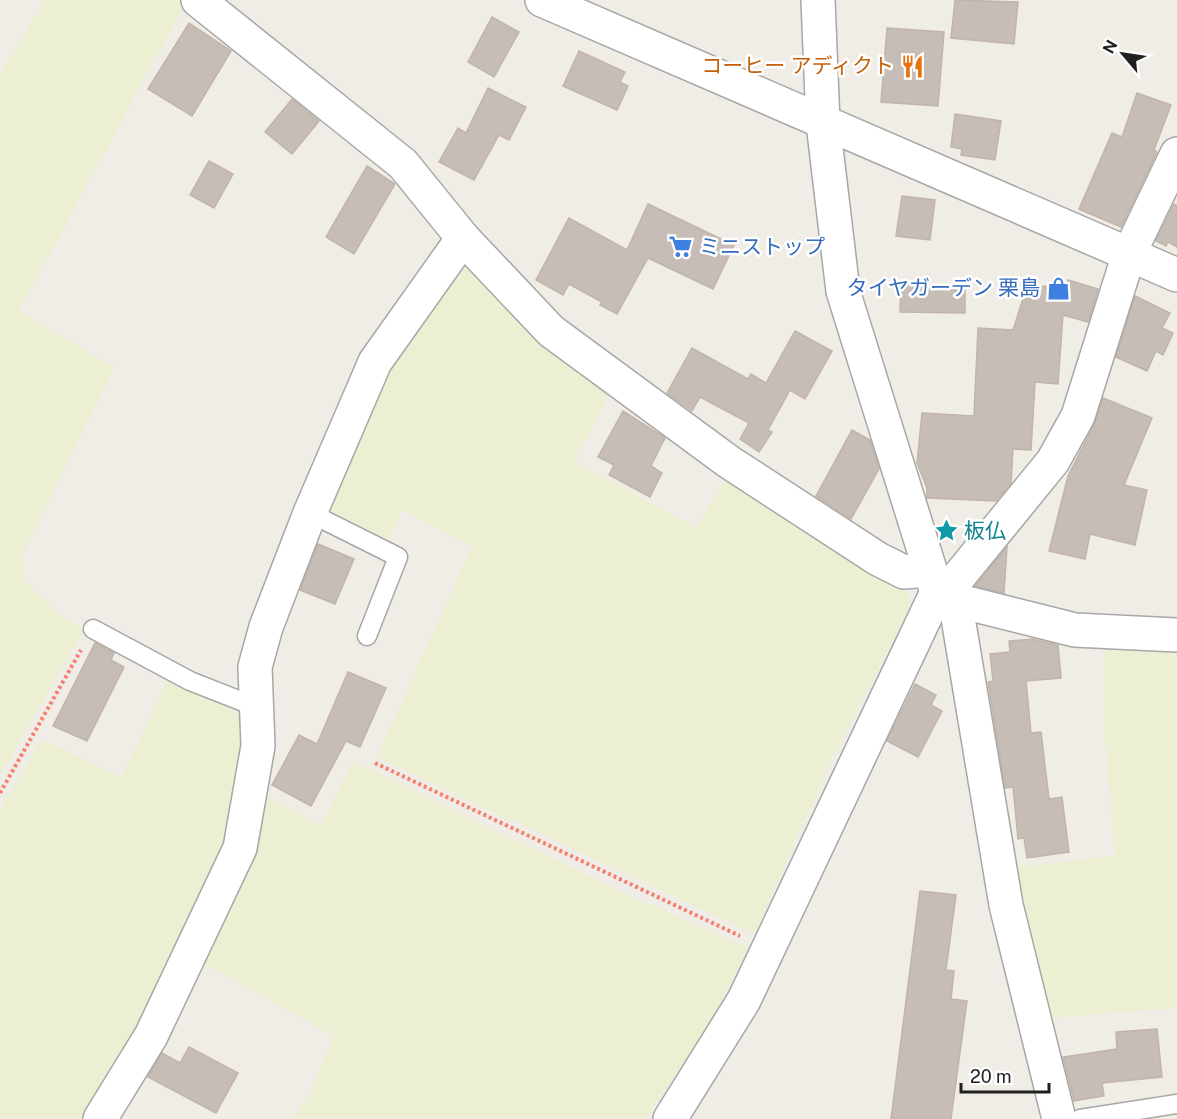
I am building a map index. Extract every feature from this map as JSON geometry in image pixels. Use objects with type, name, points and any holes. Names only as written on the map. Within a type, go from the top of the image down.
[{"type":"street","points":[[198,0],[403,164],[462,238],[550,331],[729,462],[878,559],[940,587],[1075,630],[1177,635]]},
{"type":"street","points":[[542,0],[1177,275]]},
{"type":"street","points":[[818,0],[823,123],[843,291],[940,587],[1006,905],[1059,1119]]},
{"type":"street","points":[[670,1119],[744,1000],[940,587],[956,580],[1053,461],[1078,416],[1129,254],[1176,160]]},
{"type":"street","points":[[100,1119],[151,1036],[240,848],[258,746],[255,667],[266,627],[310,513],[375,362],[462,238]]},
{"type":"lane","points":[[310,513],[398,557],[368,636]]},
{"type":"lane","points":[[93,629],[190,681],[256,707]]},
{"type":"lane","points":[[1080,1119],[1177,1104]]},
{"type":"path","points":[[0,793],[93,629]]},
{"type":"path","points":[[375,764],[674,907],[769,949]]},
{"type":"green space","points":[[45,0],[181,0],[185,3],[19,311],[114,367],[22,557],[26,583],[62,616],[84,630],[0,775],[0,75]]},
{"type":"green space","points":[[471,263],[610,391],[574,461],[696,528],[730,473],[897,583],[910,596],[904,618],[824,776],[754,934],[377,757],[472,547],[402,509],[387,541],[331,514],[327,504],[394,358],[458,266]]},
{"type":"green space","points":[[1105,643],[1177,647],[1177,1008],[1047,1018],[1013,867],[1115,856],[1104,722]]},
{"type":"green space","points":[[168,678],[241,715],[248,728],[230,835],[208,895],[90,1119],[0,1119],[0,810],[42,740],[122,777]]},
{"type":"green space","points":[[352,761],[628,895],[749,948],[703,1034],[645,1119],[292,1119],[309,1096],[334,1036],[198,960],[260,792],[322,827]]},
{"type":"building","points":[[955,0],[1018,2],[1014,44],[951,38]]},
{"type":"building","points":[[492,17],[519,32],[494,77],[468,62]]},
{"type":"building","points":[[189,23],[231,51],[192,116],[148,89]]},
{"type":"building","points":[[887,28],[944,32],[938,106],[881,102]]},
{"type":"building","points":[[579,51],[625,72],[620,82],[628,86],[617,110],[563,86]]},
{"type":"building","points":[[488,88],[526,107],[509,140],[499,135],[474,180],[439,162],[458,128],[466,133]]},
{"type":"building","points":[[1137,93],[1171,105],[1154,150],[1157,152],[1121,227],[1079,209],[1112,133],[1122,137]]},
{"type":"building","points":[[292,99],[319,121],[292,154],[265,132]]},
{"type":"building","points":[[955,114],[1001,121],[995,160],[961,155],[962,149],[951,147]]},
{"type":"building","points":[[209,161],[233,174],[214,208],[190,195]]},
{"type":"building","points":[[367,166],[395,184],[354,254],[326,237]]},
{"type":"building","points":[[902,196],[935,200],[930,240],[896,236]]},
{"type":"building","points":[[648,204],[734,245],[713,289],[648,258],[617,314],[600,305],[602,302],[569,284],[563,295],[536,280],[569,218],[627,250]]},
{"type":"building","points":[[1174,204],[1177,206],[1177,247],[1168,242],[1166,246],[1156,241]]},
{"type":"building","points":[[1068,280],[1098,289],[1088,322],[1063,315],[1058,384],[1035,382],[1031,450],[1013,449],[1011,483],[996,501],[927,498],[927,488],[917,463],[922,413],[974,416],[978,328],[1013,330],[1027,286],[1067,287]]},
{"type":"building","points":[[901,282],[923,283],[923,289],[965,290],[965,313],[900,312]]},
{"type":"building","points":[[1135,296],[1170,313],[1162,328],[1173,333],[1163,355],[1156,351],[1147,371],[1116,357]]},
{"type":"building","points":[[795,331],[832,351],[805,399],[790,390],[768,430],[772,432],[759,452],[740,439],[749,423],[700,397],[692,411],[667,393],[692,348],[748,379],[751,374],[766,383]]},
{"type":"building","points":[[1103,398],[1152,418],[1124,485],[1147,490],[1135,545],[1090,534],[1085,559],[1049,551],[1068,476],[1094,425]]},
{"type":"building","points":[[623,411],[665,438],[651,466],[662,473],[650,497],[609,475],[614,465],[598,457]]},
{"type":"building","points":[[852,430],[870,440],[879,469],[851,519],[816,496]]},
{"type":"building","points":[[318,544],[354,559],[335,604],[300,590]]},
{"type":"building","points":[[1007,547],[1004,593],[975,586]]},
{"type":"building","points":[[1032,639],[1058,645],[1061,678],[1026,681],[1031,733],[1041,732],[1049,799],[1062,797],[1069,852],[1027,858],[1024,838],[1018,839],[1013,787],[1005,788],[988,682],[993,681],[990,654],[1010,652],[1009,641]]},
{"type":"building","points":[[95,643],[114,653],[111,660],[124,667],[87,741],[53,726]]},
{"type":"building","points":[[348,672],[386,688],[360,747],[346,741],[311,806],[272,785],[299,735],[317,744]]},
{"type":"building","points":[[915,684],[936,695],[931,705],[942,711],[918,757],[887,741]]},
{"type":"building","points":[[920,891],[956,895],[946,970],[954,971],[951,999],[967,1001],[951,1119],[891,1119]]},
{"type":"building","points":[[1157,1029],[1162,1077],[1102,1083],[1104,1096],[1074,1101],[1063,1057],[1117,1049],[1116,1032]]},
{"type":"building","points":[[189,1047],[238,1073],[216,1113],[148,1077],[162,1053],[180,1063]]},
{"type":"place","name":"コーヒー アディクト","points":[[912,66]]},
{"type":"place","name":"ミニストップ","points":[[681,247]]},
{"type":"place","name":"タイヤガーデン 栗島","points":[[1058,288]]},
{"type":"place","name":"板仏","points":[[946,531]]}]
